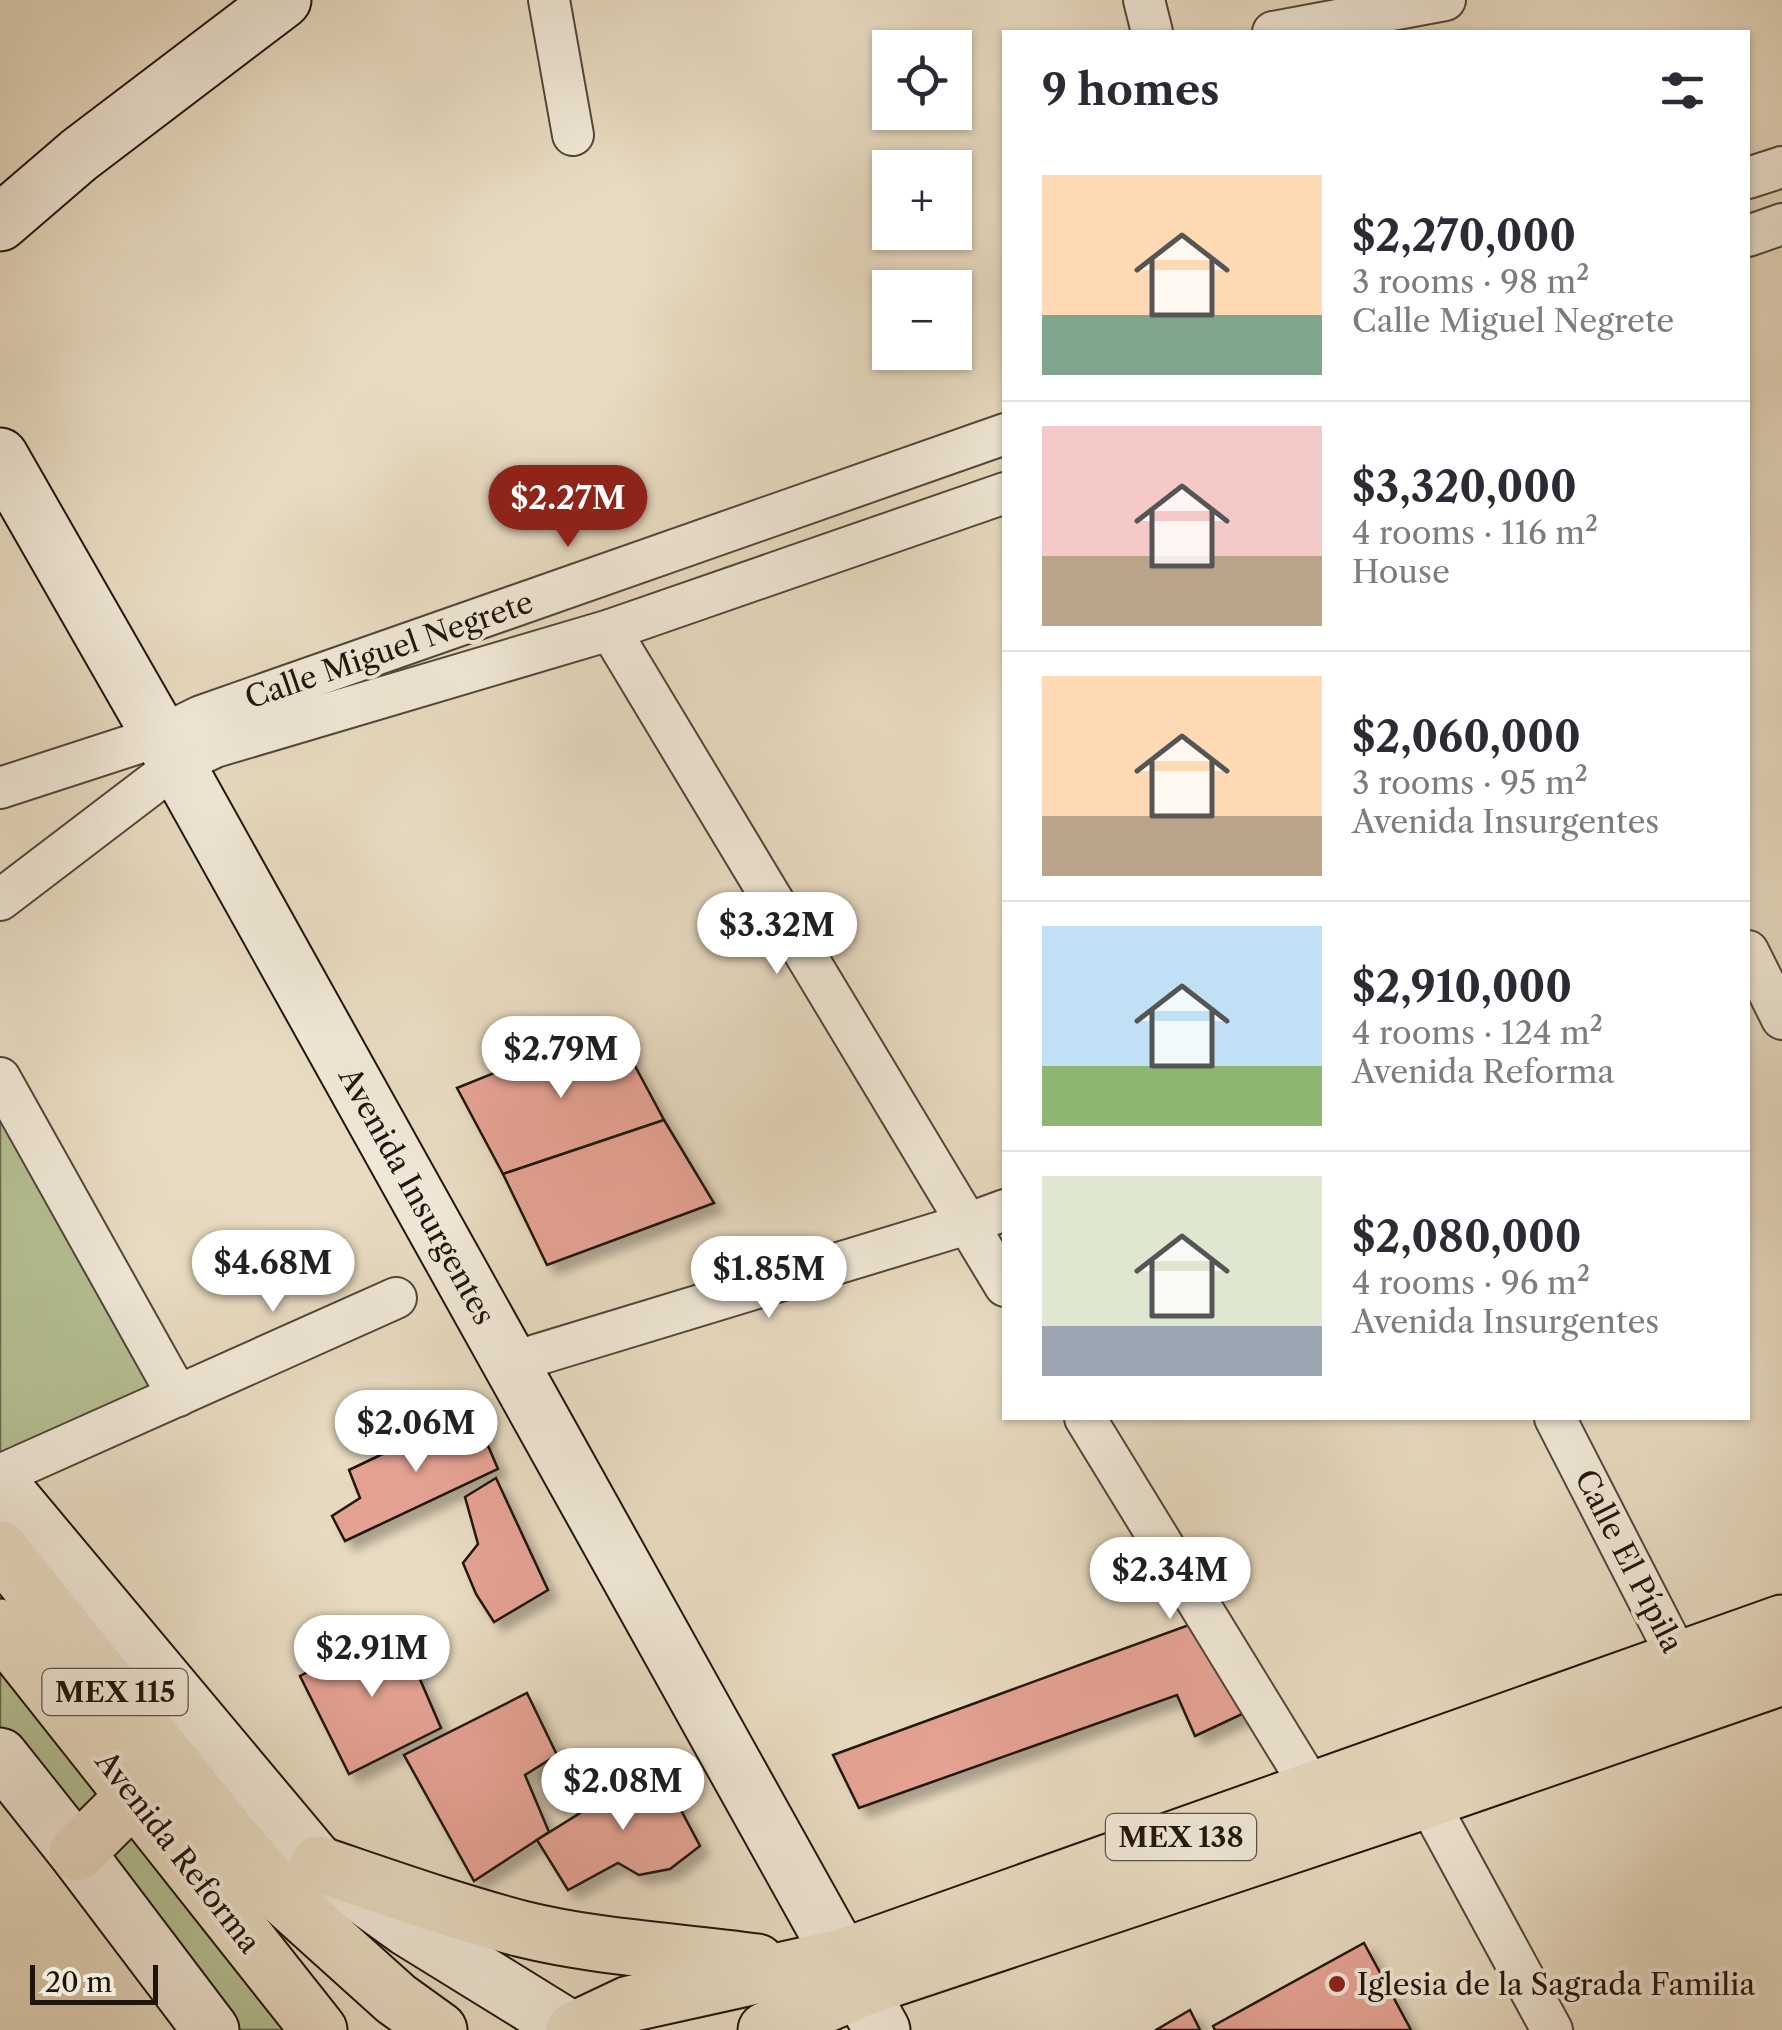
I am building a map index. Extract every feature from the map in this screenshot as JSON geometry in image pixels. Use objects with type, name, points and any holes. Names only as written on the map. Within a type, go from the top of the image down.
[{"type":"main road","name":"Avenida Reforma","points":[[0,1548],[285,1899],[396,1999],[439,2030]]},
{"type":"main road","name":"MEX 138","points":[[573,2030],[629,2004],[823,2002],[1426,1800],[1691,1682],[1782,1623]]},
{"type":"main road","name":"Avenida Reforma","points":[[0,1628],[318,2030]]},
{"type":"main road","name":"MEX 138","points":[[823,2002],[1314,1790],[1691,1682],[1782,1677]]},
{"type":"main road","points":[[77,1853],[134,1796]]},
{"type":"main road","points":[[318,1864],[524,1929],[622,1947],[694,1953],[823,2002]]},
{"type":"street","points":[[0,223],[80,154],[284,0]]},
{"type":"street","points":[[549,0],[574,135]]},
{"type":"street","points":[[1144,0],[1152,30]]},
{"type":"street","points":[[1284,30],[1445,0]]},
{"type":"street","points":[[1750,177],[1782,167]]},
{"type":"street","points":[[1750,235],[1782,224]]},
{"type":"street","name":"Calle Miguel Negrete","points":[[168,751],[201,716],[1002,435]]},
{"type":"street","name":"Avenida Insurgentes","points":[[0,456],[510,1363],[823,2002]]},
{"type":"street","name":"Calle Miguel Negrete","points":[[0,788],[168,751],[215,747],[610,630],[1002,494]]},
{"type":"street","points":[[610,630],[1002,1281]]},
{"type":"street","points":[[0,900],[168,751]]},
{"type":"street","points":[[1757,951],[1782,1018]]},
{"type":"street","points":[[0,1078],[178,1396]]},
{"type":"street","points":[[510,1363],[1002,1211]]},
{"type":"street","points":[[0,1475],[396,1298]]},
{"type":"street","points":[[1086,1420],[1314,1790]]},
{"type":"street","name":"Calle El Pípila","points":[[1555,1420],[1691,1682]]},
{"type":"street","points":[[0,1484],[318,1864],[407,1928],[573,2030]]},
{"type":"street","points":[[0,1756],[211,2030]]},
{"type":"street","points":[[1426,1800],[1552,2030]]},
{"type":"green space","points":[[0,1078],[178,1396],[0,1475]]},
{"type":"green space","points":[[0,1627],[319,2030],[211,2030],[0,1756]]},
{"type":"building","points":[[613,1025],[664,1120],[503,1174],[457,1088]]},
{"type":"building","points":[[664,1120],[714,1203],[547,1265],[503,1174]]},
{"type":"building","points":[[473,1411],[498,1469],[345,1541],[332,1516],[360,1498],[349,1470]]},
{"type":"building","points":[[496,1478],[548,1590],[494,1622],[463,1563],[478,1544],[465,1497]]},
{"type":"building","points":[[1197,1622],[1253,1709],[1195,1736],[1177,1695],[859,1808],[833,1755]]},
{"type":"building","points":[[397,1626],[441,1728],[349,1774],[300,1676]]},
{"type":"building","points":[[527,1693],[557,1755],[525,1775],[549,1832],[474,1881],[404,1755]]},
{"type":"building","points":[[657,1765],[700,1846],[670,1869],[639,1875],[618,1863],[568,1890],[537,1840]]},
{"type":"building","name":"Iglesia de la Sagrada Familia","points":[[1364,1943],[1411,2030],[1215,2030],[1213,2026]]},
{"type":"building","points":[[1190,2010],[1200,2030],[1156,2030]]},
{"type":"place","name":"Iglesia de la Sagrada Familia","points":[[1337,1984]]}]
